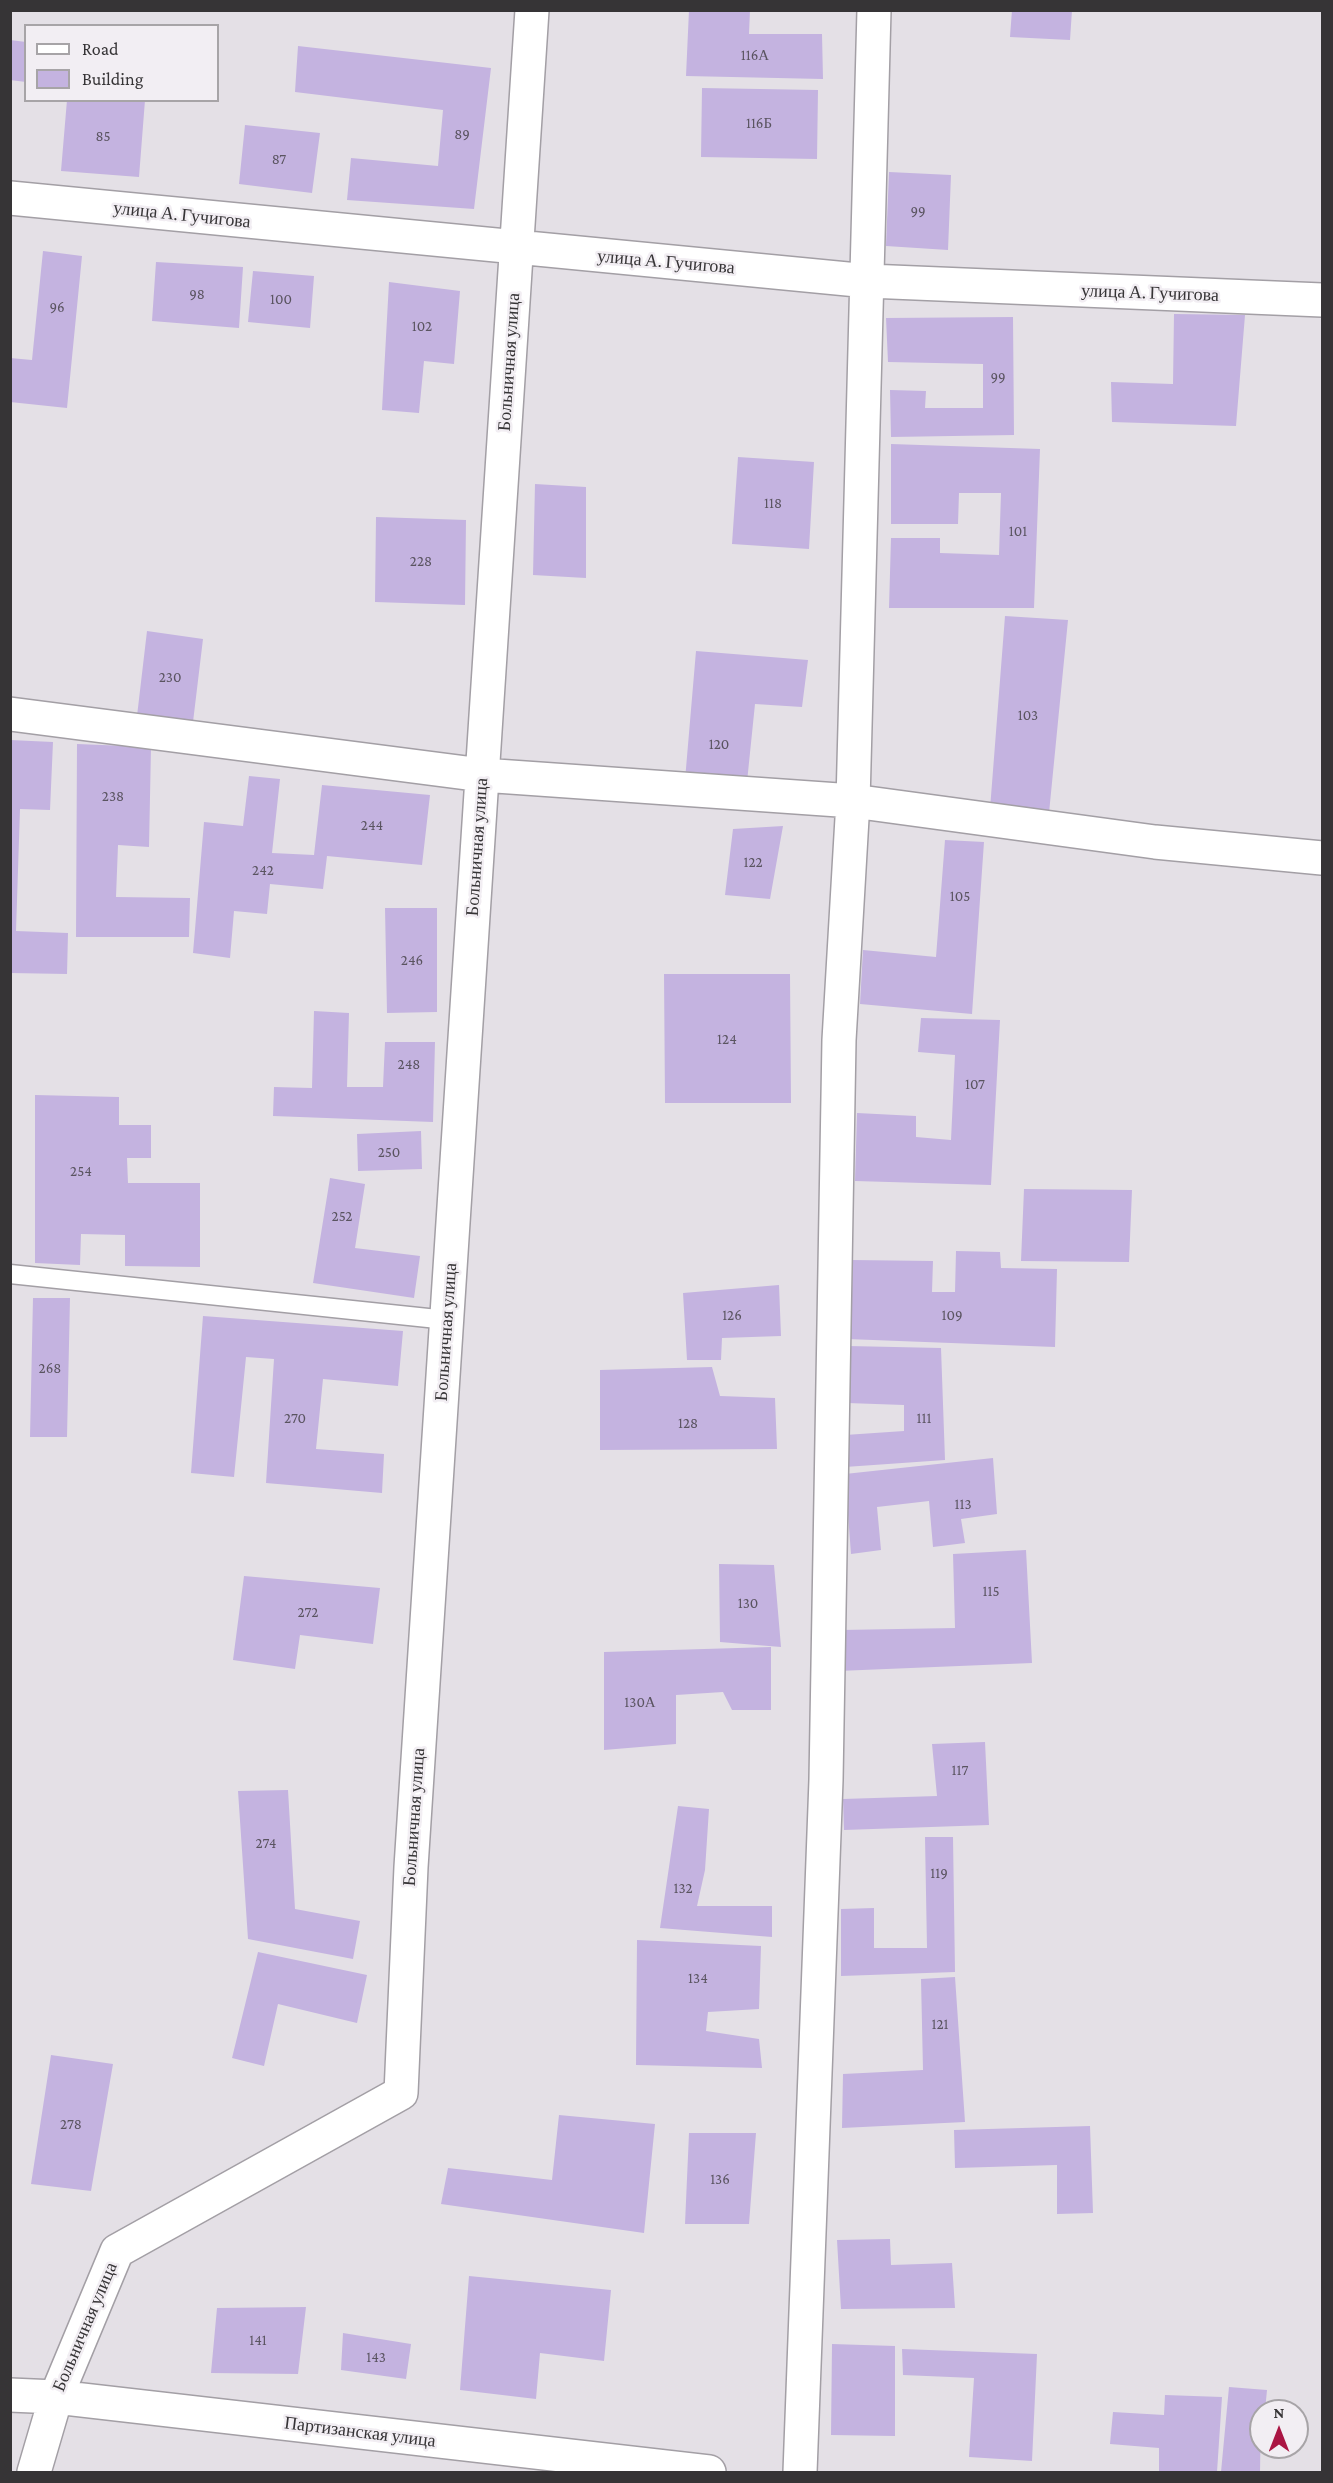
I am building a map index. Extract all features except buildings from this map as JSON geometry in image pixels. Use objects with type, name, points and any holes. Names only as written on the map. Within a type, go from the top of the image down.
[{"type":"street","name":"Больничная улица","points":[[34,2472],[56,2397],[117,2251],[401,2093],[411,1867],[532,10]]},
{"type":"street","points":[[800,2472],[826,1780],[839,1040],[853,801],[874,10]]},
{"type":"street","name":"улица А. Гучигова","points":[[10,198],[868,281],[1323,300]]},
{"type":"street","points":[[10,714],[482,775],[853,801],[1155,842],[1323,858]]},
{"type":"street","name":"Партизанская улица","points":[[10,2395],[56,2397],[710,2472]]},
{"type":"lane","points":[[10,1274],[447,1320]]}]
